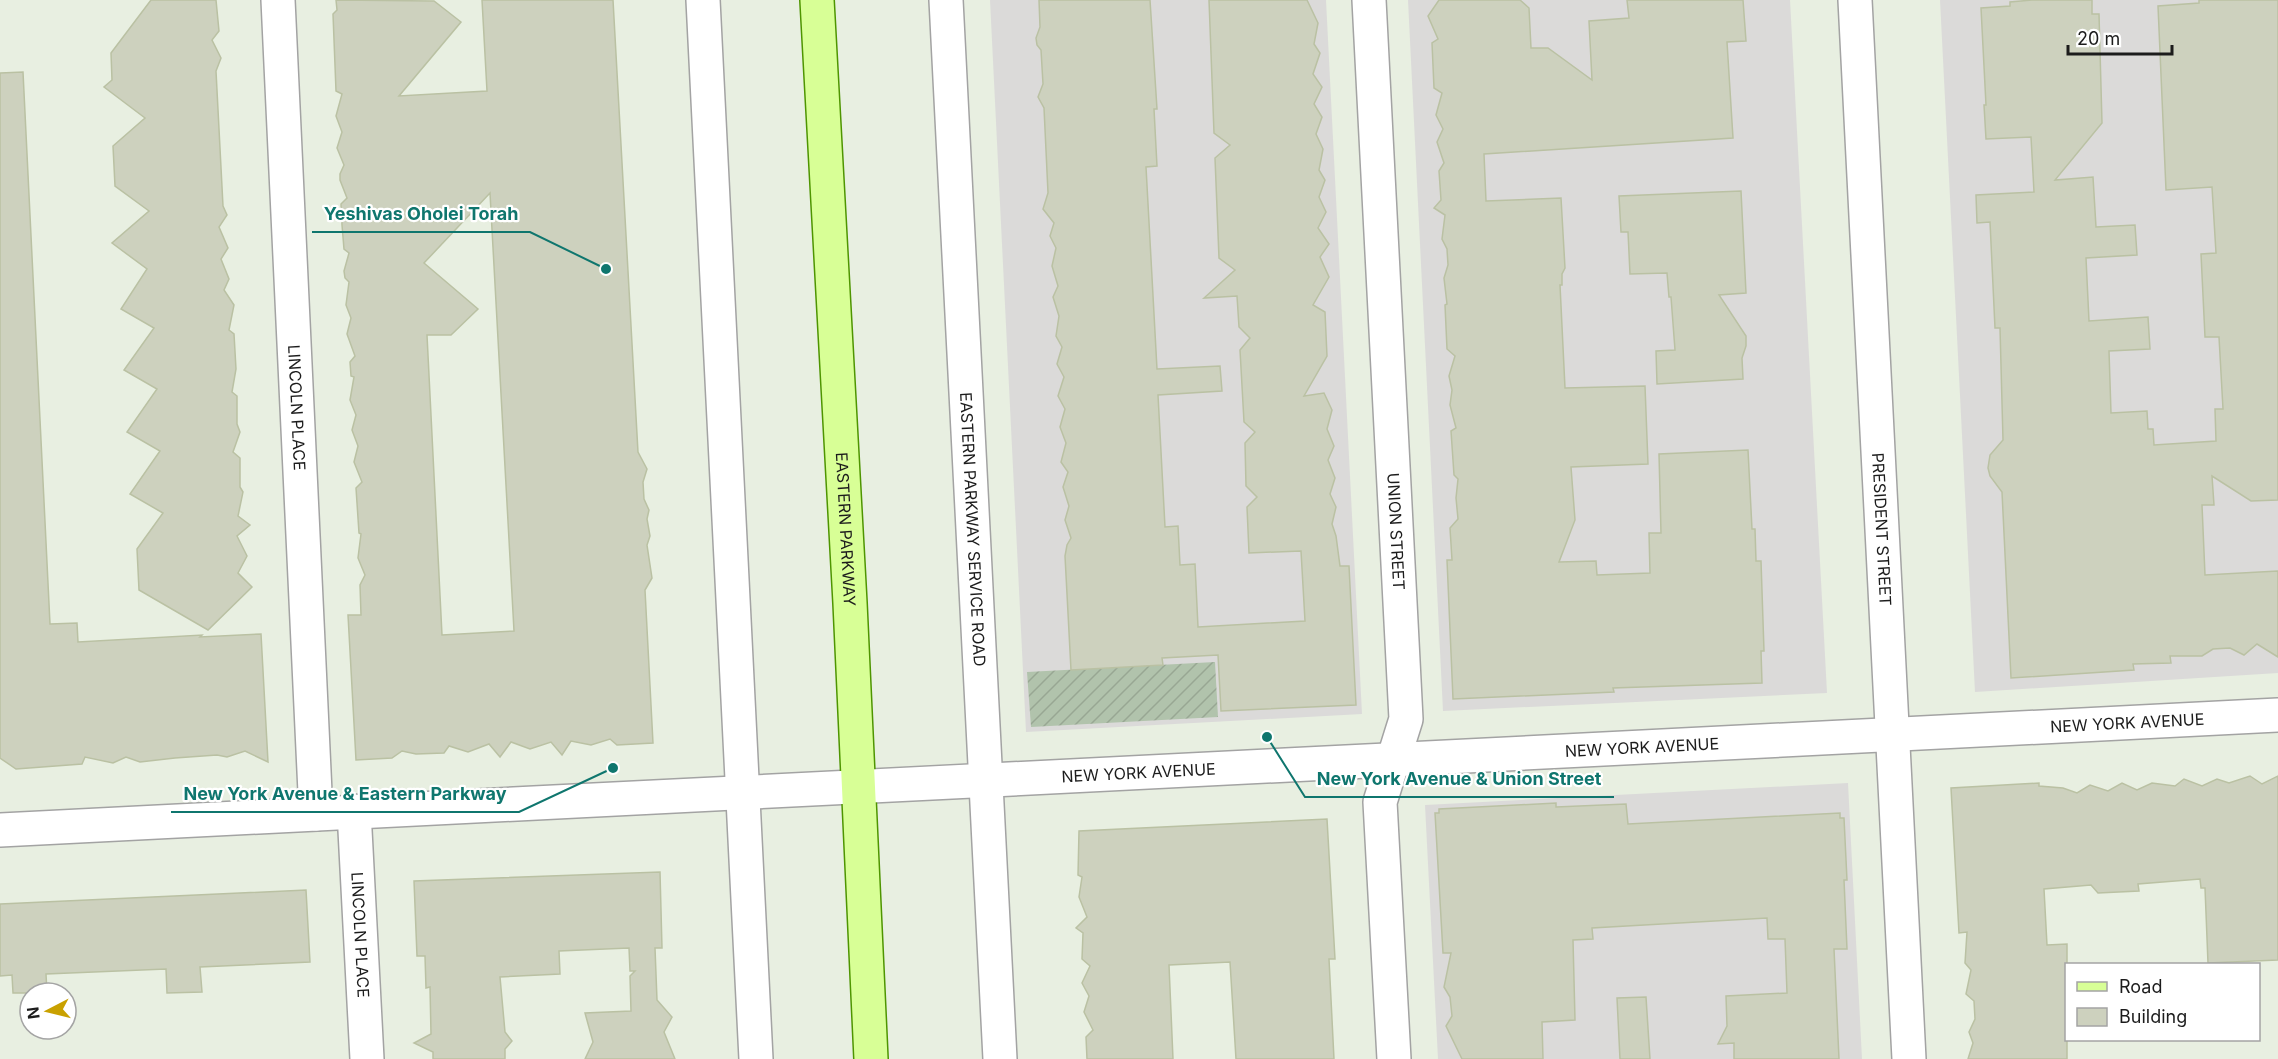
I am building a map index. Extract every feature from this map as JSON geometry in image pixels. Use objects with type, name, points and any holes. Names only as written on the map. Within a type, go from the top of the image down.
[{"type":"main road","name":"EASTERN PARKWAY","points":[[817,0],[849,580],[871,1059]]},
{"type":"street","name":"LINCOLN PLACE","points":[[278,0],[316,814]]},
{"type":"street","points":[[703,0],[756,1059]]},
{"type":"street","name":"EASTERN PARKWAY SERVICE ROAD","points":[[946,0],[1000,1059]]},
{"type":"street","name":"UNION STREET","points":[[1369,0],[1406,719],[1380,802],[1394,1059]]},
{"type":"street","name":"PRESIDENT STREET","points":[[1855,0],[1909,1059]]},
{"type":"street","name":"NEW YORK AVENUE","points":[[0,830],[2278,715]]},
{"type":"street","name":"LINCOLN PLACE","points":[[354,811],[367,1059]]},
{"type":"shaded area","points":[[990,0],[1326,0],[1362,714],[1026,732]]},
{"type":"shaded area","points":[[1408,0],[1790,0],[1827,693],[1443,711]]},
{"type":"shaded area","points":[[1940,0],[2278,0],[2278,673],[1975,692]]},
{"type":"shaded area","points":[[1215,662],[1218,717],[1031,727],[1027,672]]},
{"type":"shaded area","points":[[1848,783],[1862,1059],[1438,1059],[1425,805]]},
{"type":"building","points":[[151,0],[216,0],[219,31],[212,40],[221,58],[216,71],[223,206],[227,215],[219,227],[228,248],[221,259],[229,279],[224,290],[234,305],[229,330],[234,334],[236,369],[232,392],[237,396],[237,424],[240,432],[233,452],[240,458],[240,487],[243,492],[238,516],[250,525],[237,536],[247,556],[238,573],[252,587],[208,630],[139,590],[137,549],[163,513],[130,494],[160,451],[127,432],[157,389],[124,370],[154,328],[121,309],[147,269],[112,243],[149,211],[115,186],[113,146],[145,118],[104,87],[112,80],[111,53]]},
{"type":"building","points":[[336,0],[434,1],[461,22],[399,96],[487,91],[482,0],[613,0],[638,452],[647,469],[643,482],[644,499],[649,510],[647,519],[650,536],[647,545],[652,578],[645,590],[653,743],[617,745],[610,739],[591,745],[571,741],[562,755],[551,742],[530,749],[511,742],[500,757],[489,744],[468,752],[449,746],[444,753],[416,754],[402,751],[392,758],[356,760],[348,615],[361,615],[360,585],[365,575],[358,558],[361,534],[359,533],[356,488],[362,482],[354,462],[358,446],[352,430],[356,415],[350,400],[354,377],[351,376],[350,362],[355,356],[347,334],[351,318],[346,305],[349,282],[345,278],[344,271],[349,253],[344,249],[341,204],[347,198],[340,180],[344,165],[337,148],[342,132],[336,116],[342,94],[336,91],[333,14],[337,10]],"holes":[[[490,193],[514,631],[442,635],[427,335],[451,335],[478,309],[424,263]]]},
{"type":"building","points":[[1039,0],[1150,0],[1157,109],[1154,109],[1157,166],[1146,167],[1157,369],[1220,366],[1222,391],[1158,395],[1165,527],[1178,526],[1180,565],[1195,564],[1198,627],[1305,621],[1301,551],[1249,553],[1247,507],[1257,497],[1246,486],[1245,443],[1255,432],[1244,422],[1240,350],[1250,338],[1239,327],[1237,296],[1204,298],[1235,270],[1219,258],[1215,158],[1230,145],[1214,133],[1209,0],[1307,0],[1318,23],[1314,44],[1320,53],[1313,74],[1322,87],[1314,104],[1322,117],[1316,134],[1323,149],[1319,170],[1325,180],[1319,197],[1326,212],[1318,228],[1329,244],[1320,257],[1329,277],[1313,305],[1325,312],[1327,356],[1304,396],[1324,393],[1332,410],[1327,429],[1334,446],[1328,460],[1335,478],[1330,494],[1336,507],[1332,524],[1340,566],[1349,566],[1356,705],[1221,711],[1218,655],[1162,658],[1163,665],[1071,670],[1065,556],[1071,538],[1065,520],[1069,506],[1063,487],[1068,472],[1061,462],[1066,443],[1060,427],[1065,409],[1058,396],[1064,377],[1057,364],[1062,347],[1056,336],[1059,316],[1053,297],[1058,286],[1052,266],[1056,248],[1050,236],[1054,223],[1043,209],[1048,193],[1044,108],[1038,97],[1043,84],[1041,50],[1036,38],[1040,27]]},
{"type":"building","points":[[1439,0],[1520,0],[1529,8],[1531,48],[1548,48],[1592,80],[1589,21],[1629,18],[1627,0],[1743,0],[1746,41],[1727,42],[1733,138],[1484,154],[1486,201],[1561,198],[1565,268],[1562,274],[1562,285],[1560,285],[1565,388],[1645,386],[1648,464],[1571,467],[1575,520],[1559,562],[1596,561],[1597,575],[1650,573],[1649,533],[1661,533],[1659,454],[1748,450],[1752,529],[1755,529],[1756,561],[1761,561],[1764,651],[1761,651],[1762,683],[1613,688],[1614,692],[1453,699],[1447,560],[1452,560],[1450,528],[1458,519],[1456,498],[1458,479],[1454,475],[1451,431],[1456,428],[1450,405],[1452,390],[1449,376],[1455,356],[1447,349],[1445,305],[1447,304],[1444,278],[1448,265],[1447,249],[1442,239],[1445,215],[1434,208],[1441,200],[1439,171],[1444,163],[1437,142],[1443,129],[1436,115],[1442,93],[1434,88],[1432,43],[1438,39],[1428,16]]},
{"type":"building","points":[[2092,0],[2092,14],[2099,14],[2102,123],[2055,180],[2093,177],[2096,227],[2135,225],[2137,255],[2086,258],[2089,321],[2148,317],[2150,349],[2109,351],[2111,413],[2147,411],[2148,429],[2153,429],[2154,445],[2216,441],[2215,409],[2223,409],[2219,337],[2205,337],[2201,254],[2216,253],[2212,187],[2166,190],[2158,6],[2199,3],[2199,0],[2278,0],[2278,500],[2251,501],[2212,476],[2214,505],[2202,505],[2205,575],[2278,571],[2278,657],[2257,644],[2244,655],[2230,648],[2213,649],[2202,656],[2170,656],[2171,663],[2133,664],[2134,670],[2011,678],[2002,492],[1990,476],[1988,468],[1990,455],[2003,440],[2000,328],[1995,328],[1990,222],[1977,223],[1976,195],[2034,192],[2031,137],[1986,139],[1981,8],[2010,6],[2010,2]]},
{"type":"building","points":[[23,72],[50,624],[77,623],[78,642],[261,634],[268,762],[245,751],[227,757],[217,755],[140,762],[126,757],[113,763],[85,757],[82,764],[16,769],[0,758],[0,73]]},
{"type":"building","points":[[1741,191],[1746,293],[1719,295],[1746,336],[1742,358],[1743,379],[1657,384],[1656,351],[1675,350],[1667,273],[1630,274],[1628,232],[1621,232],[1619,196]]},
{"type":"building","points":[[2250,776],[2262,784],[2278,776],[2278,960],[2208,963],[2205,888],[2201,888],[2200,879],[2138,884],[2139,891],[2098,893],[2091,885],[2044,889],[2047,945],[2067,944],[2065,1041],[2067,1041],[2067,1059],[1968,1059],[1973,1043],[1969,1032],[1975,1019],[1974,1001],[1966,994],[1971,970],[1965,963],[1967,932],[1959,933],[1951,788],[2039,783],[2039,786],[2063,788],[2077,793],[2090,785],[2108,791],[2122,783],[2137,790],[2152,783],[2175,786],[2184,779],[2202,786],[2217,779],[2229,783]]},
{"type":"building","points":[[1556,803],[1556,807],[1626,804],[1628,824],[1840,813],[1840,818],[1844,818],[1847,949],[1834,949],[1839,1059],[1734,1059],[1734,1043],[1718,1044],[1727,1026],[1726,996],[1787,993],[1785,939],[1768,939],[1767,918],[1592,928],[1593,939],[1573,940],[1575,1020],[1542,1022],[1543,1059],[1462,1059],[1446,1026],[1452,1016],[1450,997],[1444,987],[1451,953],[1443,953],[1435,813],[1439,813],[1439,809]]},
{"type":"building","points":[[1327,819],[1335,959],[1329,959],[1334,1059],[1236,1059],[1230,962],[1169,965],[1173,1059],[1087,1059],[1086,1037],[1093,1030],[1084,1012],[1089,996],[1082,983],[1090,966],[1082,959],[1083,933],[1076,928],[1087,917],[1079,897],[1082,877],[1078,875],[1079,831]]},
{"type":"building","points":[[660,872],[662,948],[655,948],[657,1000],[672,1017],[664,1032],[675,1059],[585,1059],[593,1042],[585,1013],[631,1011],[630,976],[635,971],[630,971],[629,948],[559,951],[560,974],[500,977],[505,1032],[512,1041],[505,1049],[505,1059],[433,1059],[433,1052],[414,1043],[431,1034],[430,987],[426,988],[425,956],[417,956],[414,881]]},
{"type":"building","points":[[306,890],[310,962],[200,967],[202,992],[167,993],[166,969],[46,974],[46,981],[18,981],[18,993],[13,993],[12,975],[0,976],[0,904]]},
{"type":"building","points":[[1646,997],[1650,1059],[1620,1059],[1617,998]]},
{"type":"place","name":"Yeshivas Oholei Torah","points":[[606,269]]},
{"type":"place","name":"New York Avenue & Union Street","points":[[1267,737]]},
{"type":"place","name":"New York Avenue & Eastern Parkway","points":[[613,768]]}]
